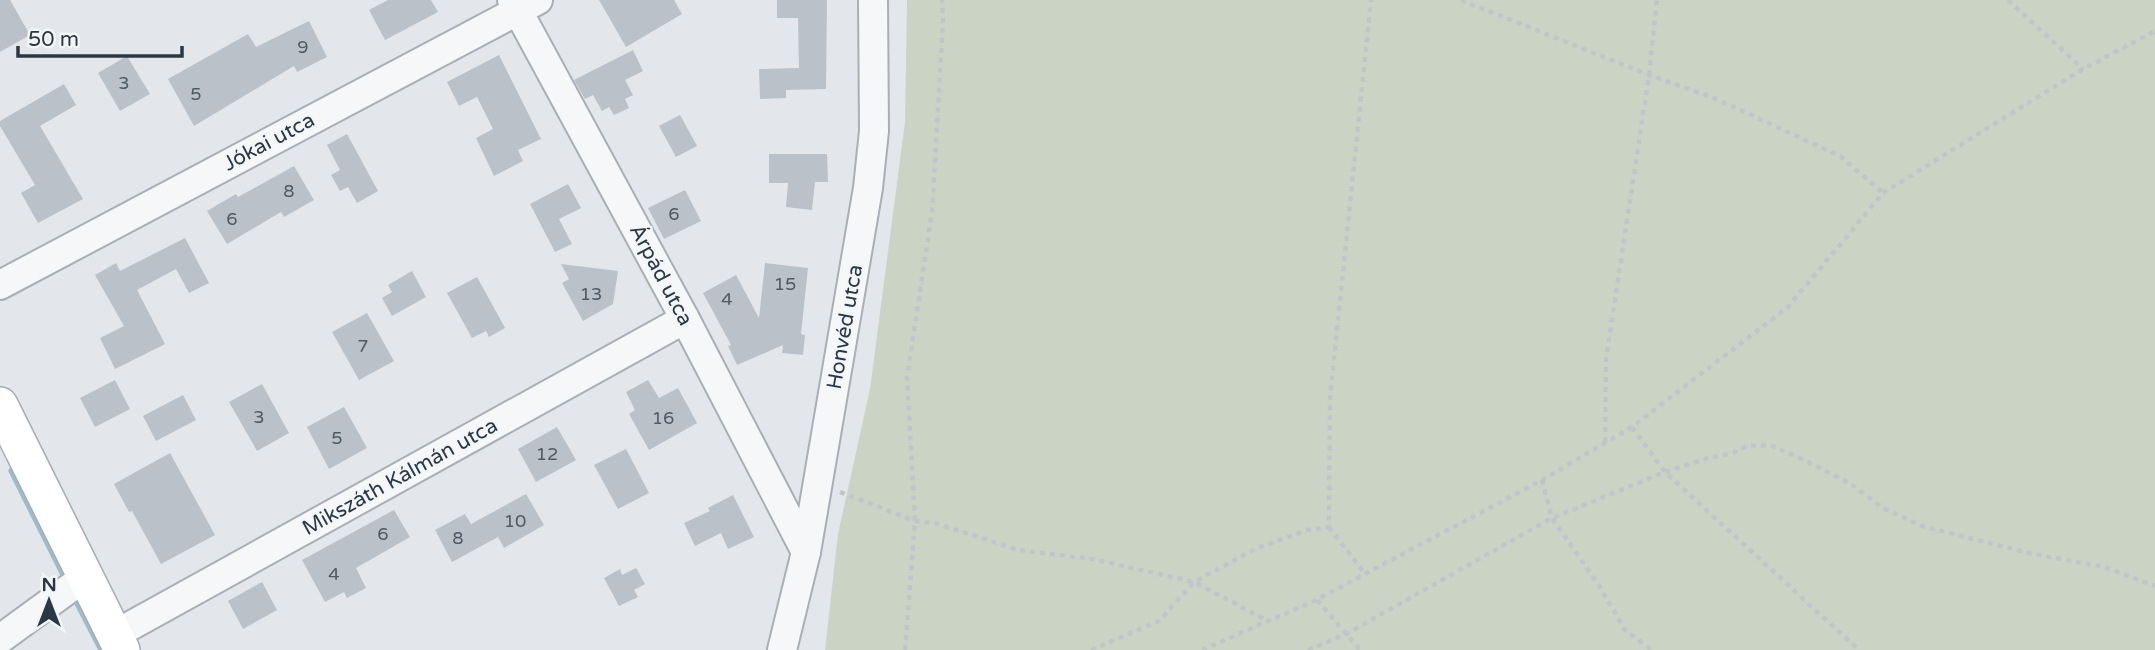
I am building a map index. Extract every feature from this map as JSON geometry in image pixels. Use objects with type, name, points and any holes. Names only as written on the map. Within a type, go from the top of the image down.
[{"type":"main road","points":[[0,405],[75,584],[118,642]]},
{"type":"street","name":"Honvéd utca","points":[[782,650],[806,552],[868,188],[874,131],[873,0]]},
{"type":"street","name":"Jókai utca","points":[[0,285],[522,4]]},
{"type":"street","name":"Árpád utca","points":[[522,4],[806,552]]},
{"type":"street","name":"Mikszáth Kálmán utca","points":[[118,642],[685,319]]},
{"type":"street","points":[[0,639],[75,584]]},
{"type":"path","points":[[905,650],[915,521],[906,377],[932,212],[942,0]]},
{"type":"path","points":[[1365,574],[1329,527],[1330,398],[1371,0]]},
{"type":"path","points":[[1461,0],[1649,75],[1714,97],[1840,156],[1883,193]]},
{"type":"path","points":[[1605,443],[1606,359],[1649,75],[1657,0]]},
{"type":"path","points":[[2008,0],[2083,69]]},
{"type":"path","points":[[1202,650],[1316,600],[1542,480],[1632,427],[1788,307],[1883,193],[2083,69],[2155,31]]},
{"type":"path","points":[[1632,427],[1665,472],[1859,650]]},
{"type":"path","points":[[1308,650],[1346,634],[1552,518],[1665,472],[1733,453],[1746,446],[1770,445],[1851,484],[1883,508],[1922,526],[2029,553],[2104,567],[2155,586]]},
{"type":"path","points":[[1542,480],[1552,518],[1598,584],[1625,630],[1652,650]]},
{"type":"path","points":[[818,484],[915,521],[935,523],[1018,551],[1092,559],[1194,582],[1268,621]]},
{"type":"path","points":[[1091,650],[1159,621],[1194,582],[1255,549],[1307,530],[1329,527]]},
{"type":"path","points":[[1316,600],[1360,650]]},
{"type":"green space","points":[[907,0],[2155,0],[2155,650],[825,650],[838,534],[870,389],[905,122]]},
{"type":"building","points":[[0,0],[10,0],[30,35],[0,52]]},
{"type":"building","points":[[388,0],[431,0],[438,12],[385,40],[369,10]]},
{"type":"building","points":[[599,0],[674,0],[682,14],[626,47]]},
{"type":"building","points":[[777,0],[827,0],[826,89],[786,90],[786,98],[760,99],[759,69],[799,68],[798,18],[777,18]]},
{"type":"building","points":[[309,21],[327,57],[297,72],[294,66],[194,126],[168,79],[248,34],[256,47]]},
{"type":"building","points":[[633,50],[643,71],[625,80],[633,95],[625,99],[629,108],[614,115],[609,107],[602,111],[593,95],[585,99],[574,80]]},
{"type":"building","points":[[499,55],[541,139],[518,150],[523,161],[494,176],[476,138],[493,129],[477,97],[459,106],[447,82]]},
{"type":"building","points":[[127,56],[150,94],[120,111],[98,73]]},
{"type":"building","points":[[64,84],[76,105],[40,126],[83,199],[38,223],[21,193],[35,185],[0,126],[0,121]]},
{"type":"building","points":[[680,115],[697,146],[676,157],[659,126]]},
{"type":"building","points":[[347,134],[378,191],[357,203],[348,187],[340,191],[331,175],[340,170],[327,145]]},
{"type":"building","points":[[769,154],[827,154],[828,182],[815,182],[812,210],[786,207],[788,183],[769,183]]},
{"type":"building","points":[[294,166],[314,200],[284,217],[281,212],[227,244],[207,211]]},
{"type":"building","points":[[568,184],[581,208],[559,219],[572,244],[555,252],[530,204]]},
{"type":"building","points":[[685,190],[701,221],[664,239],[648,208]]},
{"type":"building","points":[[185,238],[209,283],[189,293],[176,269],[137,290],[165,344],[115,369],[100,338],[124,326],[95,275],[116,263],[120,271]]},
{"type":"building","points":[[765,263],[808,268],[801,334],[805,335],[803,355],[782,353],[783,345],[737,365],[728,346],[731,345],[703,293],[736,275],[759,318]]},
{"type":"building","points":[[561,264],[618,271],[613,304],[583,321],[562,283],[569,279]]},
{"type":"building","points":[[412,271],[426,297],[392,316],[382,298],[392,292],[388,285]]},
{"type":"building","points":[[477,277],[505,328],[489,337],[486,331],[472,338],[447,293]]},
{"type":"building","points":[[367,313],[394,361],[359,380],[332,332]]},
{"type":"building","points":[[115,380],[130,409],[95,427],[80,398]]},
{"type":"building","points":[[648,380],[659,398],[678,388],[697,423],[649,450],[629,414],[635,410],[626,392]]},
{"type":"building","points":[[262,384],[289,433],[257,451],[229,402]]},
{"type":"building","points":[[183,395],[196,420],[156,441],[143,416]]},
{"type":"building","points":[[344,407],[367,448],[329,469],[307,427]]},
{"type":"building","points":[[557,427],[576,460],[536,482],[518,449]]},
{"type":"building","points":[[626,449],[649,493],[618,509],[594,465]]},
{"type":"building","points":[[170,453],[215,535],[161,564],[114,484]]},
{"type":"building","points":[[526,494],[544,525],[504,548],[498,537],[452,562],[435,530],[465,514],[471,524]]},
{"type":"building","points":[[733,495],[754,537],[728,549],[721,533],[695,546],[684,523],[710,511],[708,508]]},
{"type":"building","points":[[394,510],[410,537],[356,568],[366,588],[347,598],[344,592],[325,602],[302,560]]},
{"type":"building","points":[[636,568],[645,584],[634,590],[638,597],[619,606],[604,578],[620,569],[622,575]]},
{"type":"building","points":[[262,582],[277,610],[243,629],[228,601]]},
{"type":"waterway","points":[[12,471],[68,583]]},
{"type":"waterway","points":[[73,594],[102,650]]}]
